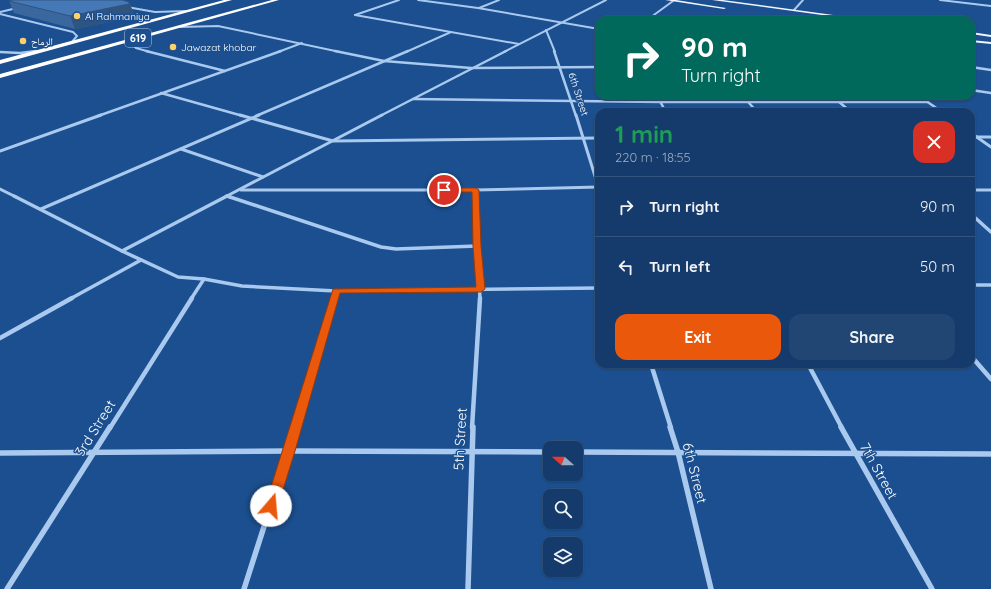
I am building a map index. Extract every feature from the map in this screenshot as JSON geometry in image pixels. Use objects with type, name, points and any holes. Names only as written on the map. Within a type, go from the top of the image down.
[{"type":"highway","name":"619","points":[[0,62],[230,0]]},
{"type":"highway","points":[[235,0],[216,6],[229,8],[261,0]]},
{"type":"highway","name":"619","points":[[0,75],[38,66],[277,0]]},
{"type":"highway","points":[[0,75],[137,35],[159,32]]},
{"type":"main road","points":[[667,0],[726,8]]},
{"type":"main road","points":[[714,0],[838,16]]},
{"type":"main road","points":[[975,34],[991,36]]},
{"type":"main road","points":[[975,41],[991,43]]},
{"type":"street","points":[[399,0],[355,15],[519,44]]},
{"type":"street","points":[[418,0],[478,8],[595,28]]},
{"type":"street","points":[[478,8],[499,0]]},
{"type":"street","points":[[122,251],[241,190],[471,68],[606,0]]},
{"type":"street","points":[[794,10],[802,0]]},
{"type":"street","points":[[940,0],[991,6]]},
{"type":"street","points":[[652,16],[673,1]]},
{"type":"street","points":[[124,6],[155,12],[186,11]]},
{"type":"street","points":[[0,13],[22,7]]},
{"type":"street","points":[[0,13],[73,32],[77,36],[71,43]]},
{"type":"street","points":[[180,27],[218,26],[384,61],[471,68],[595,68]]},
{"type":"street","name":"6th Street","points":[[546,30],[561,68],[595,175]]},
{"type":"street","points":[[41,210],[451,32]]},
{"type":"street","points":[[138,38],[133,45],[136,48],[225,71]]},
{"type":"street","points":[[0,151],[302,43]]},
{"type":"street","points":[[0,52],[20,53],[42,50]]},
{"type":"street","points":[[975,68],[991,70]]},
{"type":"street","points":[[975,91],[991,93]]},
{"type":"street","points":[[161,93],[333,141],[595,138]]},
{"type":"street","points":[[412,99],[572,102],[928,102]]},
{"type":"street","points":[[925,100],[936,108]]},
{"type":"street","points":[[748,101],[754,108]]},
{"type":"street","points":[[661,102],[664,108]]},
{"type":"street","points":[[838,102],[846,108]]},
{"type":"street","points":[[976,137],[991,138]]},
{"type":"street","points":[[976,137],[991,147]]},
{"type":"street","points":[[181,149],[263,177]]},
{"type":"street","points":[[241,190],[476,190],[595,188]]},
{"type":"street","points":[[0,189],[122,251],[178,277],[204,279],[242,286],[336,291],[595,288]]},
{"type":"street","name":"5th Street","points":[[468,589],[471,452],[481,289],[477,246],[476,190]]},
{"type":"street","points":[[975,190],[991,190]]},
{"type":"street","points":[[227,196],[381,247],[396,249],[477,246]]},
{"type":"street","points":[[975,218],[991,232]]},
{"type":"street","points":[[0,338],[141,260]]},
{"type":"street","name":"3rd Street","points":[[7,589],[204,279]]},
{"type":"street","points":[[975,285],[991,285]]},
{"type":"street","points":[[244,589],[289,451],[336,291]]},
{"type":"street","points":[[975,361],[991,379]]},
{"type":"street","name":"6th Street","points":[[652,368],[678,452],[711,589]]},
{"type":"street","name":"7th Street","points":[[810,368],[856,454],[932,589]]},
{"type":"street","points":[[0,454],[289,451],[543,452]]},
{"type":"street","points":[[583,452],[991,454]]},
{"type":"building","points":[[122,0],[129,2],[129,4],[70,16],[9,1]]},
{"type":"place","name":"Al Rahmaniya","points":[[77,16]]},
{"type":"place","name":"الرماح","points":[[23,41]]},
{"type":"place","name":"Jawazat khobar","points":[[173,47]]},
{"type":"route","points":[[271,506],[289,451],[336,291],[481,289],[477,246],[476,190],[444,190]]}]
